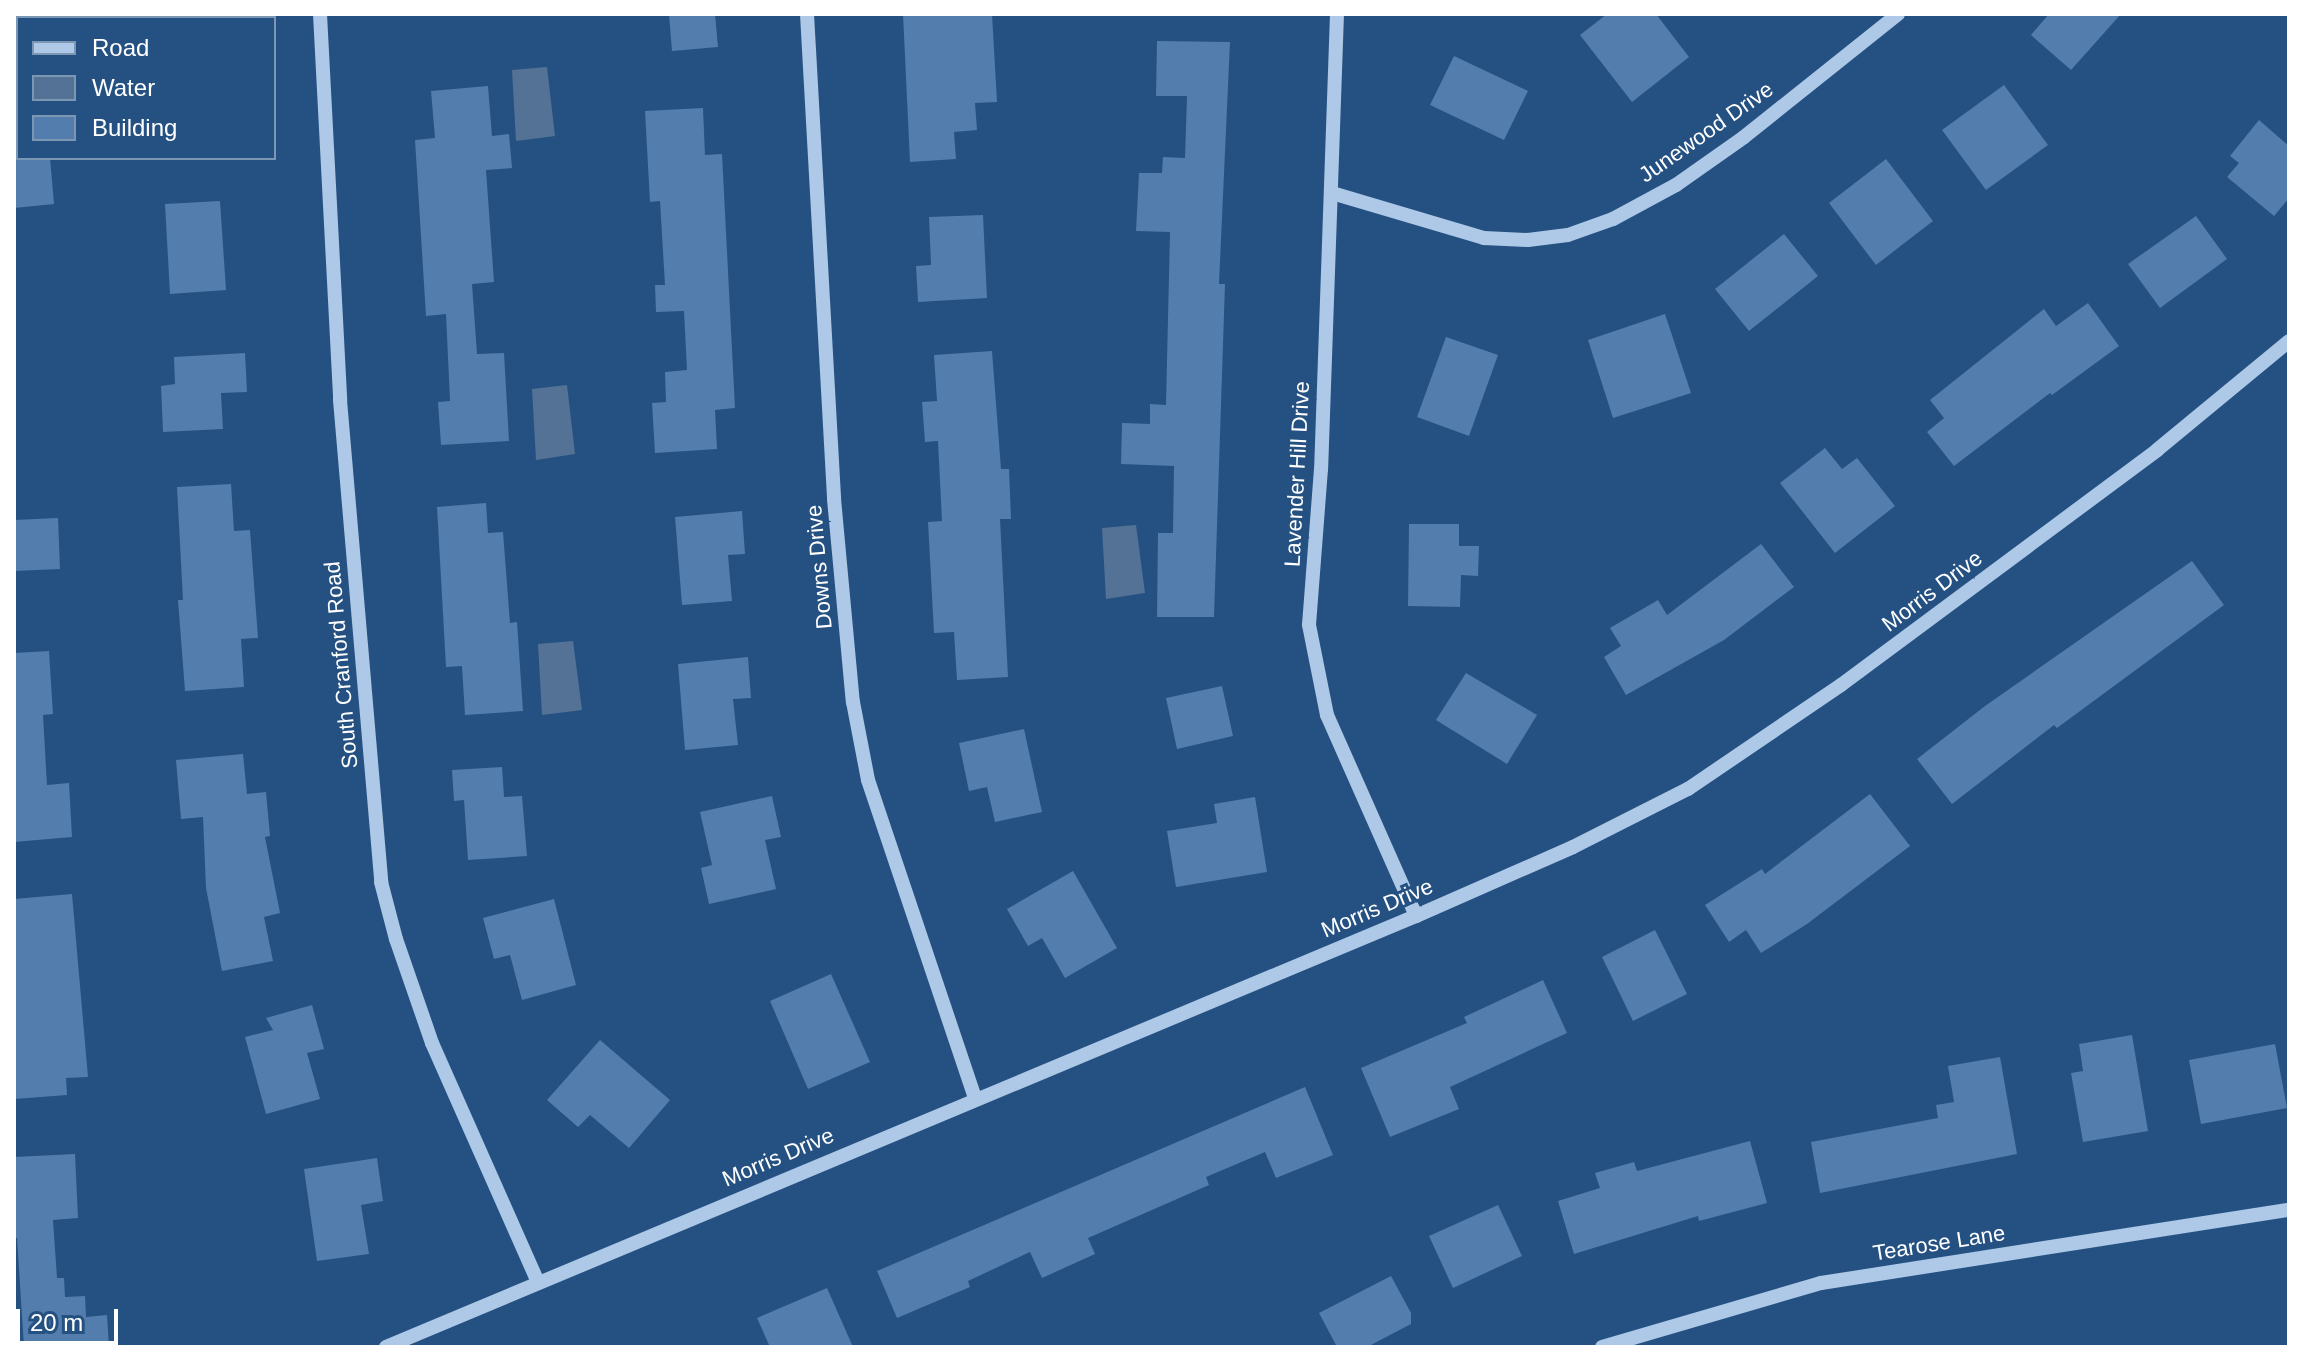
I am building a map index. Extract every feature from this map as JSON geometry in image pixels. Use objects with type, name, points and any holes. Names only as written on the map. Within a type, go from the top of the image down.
[{"type":"street","name":"South Cranford Road","points":[[320,14],[340,400],[381,882],[396,939],[432,1043],[538,1282]]},
{"type":"street","name":"Downs Drive","points":[[807,14],[834,499],[853,702],[868,780],[975,1098]]},
{"type":"street","name":"Lavender Hill Drive","points":[[1337,14],[1321,469],[1309,625],[1327,715],[1416,916]]},
{"type":"street","name":"Junewood Drive","points":[[1332,193],[1484,238],[1528,240],[1568,235],[1613,219],[1676,185],[1744,137],[1898,14]]},
{"type":"street","name":"Morris Drive","points":[[386,1347],[1416,916],[1573,847],[1688,789],[1841,685],[2157,450],[2289,341]]},
{"type":"street","name":"Tearose Lane","points":[[1602,1347],[1733,1306],[1821,1283],[2289,1210]]},
{"type":"water","points":[[547,67],[555,136],[516,141],[512,70]]},
{"type":"water","points":[[567,385],[575,454],[536,460],[532,389]]},
{"type":"water","points":[[1136,525],[1145,593],[1106,599],[1102,528]]},
{"type":"water","points":[[573,641],[582,710],[542,715],[538,644]]},
{"type":"building","points":[[669,14],[715,14],[718,47],[672,51]]},
{"type":"building","points":[[903,14],[992,14],[997,102],[975,103],[977,130],[954,132],[956,159],[910,162]]},
{"type":"building","points":[[1607,14],[1656,14],[1689,57],[1632,102],[1580,35]]},
{"type":"building","points":[[2049,14],[2121,14],[2071,70],[2031,35]]},
{"type":"building","points":[[1157,41],[1230,42],[1219,284],[1225,284],[1214,617],[1157,617],[1158,533],[1173,533],[1174,466],[1121,464],[1122,423],[1150,424],[1150,404],[1166,405],[1170,232],[1136,231],[1139,173],[1162,173],[1163,157],[1185,158],[1187,96],[1156,96]]},
{"type":"building","points":[[1454,56],[1528,91],[1504,140],[1430,105]]},
{"type":"building","points":[[2004,85],[2048,145],[1986,190],[1942,130]]},
{"type":"building","points":[[488,86],[492,136],[509,134],[512,168],[486,170],[494,282],[472,284],[477,354],[504,353],[509,441],[441,445],[438,402],[450,401],[446,314],[426,316],[415,140],[435,138],[431,91]]},
{"type":"building","points":[[703,108],[705,155],[722,154],[735,408],[715,410],[717,449],[655,453],[652,403],[666,402],[665,372],[687,370],[684,311],[656,312],[655,285],[665,285],[660,201],[650,202],[645,111]]},
{"type":"building","points":[[2259,120],[2289,146],[2289,198],[2274,216],[2227,177],[2239,163],[2230,156]]},
{"type":"building","points":[[14,158],[50,160],[54,204],[14,208]]},
{"type":"building","points":[[1886,159],[1933,221],[1876,265],[1829,203]]},
{"type":"building","points":[[220,201],[226,290],[170,294],[165,204]]},
{"type":"building","points":[[983,215],[987,298],[918,302],[916,266],[931,265],[929,217]]},
{"type":"building","points":[[2196,216],[2227,259],[2160,308],[2128,264]]},
{"type":"building","points":[[1784,234],[1818,276],[1749,331],[1715,289]]},
{"type":"building","points":[[2088,303],[2119,346],[2052,395],[2050,393],[1954,466],[1927,432],[1944,418],[1930,400],[2044,309],[2056,326]]},
{"type":"building","points":[[1665,314],[1691,393],[1613,418],[1588,340]]},
{"type":"building","points":[[1446,337],[1498,355],[1469,436],[1417,417]]},
{"type":"building","points":[[992,351],[1001,469],[1009,469],[1011,519],[1000,519],[1008,677],[957,680],[954,632],[934,633],[928,522],[942,521],[938,441],[925,442],[922,402],[937,401],[934,355]]},
{"type":"building","points":[[245,353],[247,392],[221,393],[223,429],[163,432],[161,386],[175,384],[174,357]]},
{"type":"building","points":[[1825,448],[1842,469],[1857,458],[1895,506],[1835,553],[1780,483]]},
{"type":"building","points":[[231,484],[234,531],[250,530],[258,638],[241,639],[244,687],[185,691],[178,600],[183,600],[177,487]]},
{"type":"building","points":[[486,503],[488,533],[503,532],[510,623],[517,622],[523,711],[465,715],[462,666],[446,667],[437,507]]},
{"type":"building","points":[[742,511],[745,554],[728,555],[732,601],[682,605],[675,517]]},
{"type":"building","points":[[58,518],[60,569],[14,571],[14,520]]},
{"type":"building","points":[[1409,524],[1459,524],[1459,546],[1479,546],[1478,576],[1461,575],[1460,607],[1408,606]]},
{"type":"building","points":[[1761,544],[1794,587],[1724,640],[1626,695],[1604,657],[1621,646],[1610,628],[1658,600],[1667,615]]},
{"type":"building","points":[[2192,561],[2224,605],[2057,728],[2054,725],[1952,804],[1917,759],[1985,706]]},
{"type":"building","points":[[49,651],[53,714],[43,715],[47,785],[69,783],[72,837],[14,842],[14,653]]},
{"type":"building","points":[[748,657],[751,698],[733,699],[738,745],[685,750],[678,664]]},
{"type":"building","points":[[1466,673],[1537,715],[1507,764],[1436,720]]},
{"type":"building","points":[[1222,686],[1233,736],[1177,749],[1166,698]]},
{"type":"building","points":[[1024,729],[1042,812],[995,822],[987,787],[969,791],[959,743]]},
{"type":"building","points":[[243,754],[247,794],[266,792],[270,836],[265,837],[280,913],[264,917],[273,961],[222,971],[206,888],[203,817],[181,819],[176,760]]},
{"type":"building","points":[[502,767],[504,797],[522,796],[527,856],[468,860],[464,800],[454,801],[452,770]]},
{"type":"building","points":[[1870,794],[1910,846],[1807,924],[1761,953],[1746,930],[1729,942],[1705,905],[1762,869],[1765,874]]},
{"type":"building","points":[[772,796],[781,837],[765,840],[776,889],[709,904],[701,868],[712,865],[700,812]]},
{"type":"building","points":[[1255,797],[1267,872],[1176,887],[1167,831],[1217,823],[1214,804]]},
{"type":"building","points":[[1073,871],[1117,948],[1065,978],[1042,938],[1028,946],[1007,909]]},
{"type":"building","points":[[72,894],[88,1077],[66,1078],[67,1095],[14,1099],[14,899]]},
{"type":"building","points":[[554,899],[576,985],[522,1000],[510,955],[494,959],[483,918]]},
{"type":"building","points":[[1655,930],[1687,994],[1633,1021],[1602,957]]},
{"type":"building","points":[[831,974],[870,1062],[808,1089],[770,1001]]},
{"type":"building","points":[[1543,980],[1567,1033],[1450,1087],[1459,1109],[1390,1137],[1361,1068],[1467,1023],[1464,1017]]},
{"type":"building","points":[[312,1005],[324,1049],[307,1053],[320,1099],[266,1114],[245,1037],[273,1030],[266,1018]]},
{"type":"building","points":[[2132,1035],[2148,1131],[2083,1142],[2071,1073],[2083,1071],[2079,1044]]},
{"type":"building","points":[[600,1040],[670,1100],[629,1148],[590,1115],[578,1127],[547,1100]]},
{"type":"building","points":[[2275,1044],[2287,1108],[2201,1124],[2189,1060]]},
{"type":"building","points":[[2000,1057],[2017,1154],[1820,1193],[1811,1142],[1938,1118],[1936,1105],[1954,1102],[1948,1066]]},
{"type":"building","points":[[1305,1087],[1333,1155],[1276,1178],[1265,1152],[1206,1177],[1209,1185],[1088,1238],[1095,1254],[1042,1278],[1030,1252],[968,1281],[970,1287],[897,1318],[877,1271]]},
{"type":"building","points":[[1750,1141],[1767,1203],[1699,1221],[1698,1216],[1574,1254],[1558,1201],[1600,1188],[1595,1173],[1634,1162],[1637,1171]]},
{"type":"building","points":[[75,1154],[78,1218],[53,1220],[57,1278],[64,1278],[65,1297],[85,1296],[86,1317],[107,1315],[109,1347],[24,1347],[17,1238],[14,1238],[14,1157]]},
{"type":"building","points":[[377,1158],[383,1201],[361,1205],[369,1254],[317,1261],[304,1169]]},
{"type":"building","points":[[1498,1205],[1522,1256],[1453,1288],[1429,1236]]},
{"type":"building","points":[[1391,1276],[1411,1313],[1411,1324],[1367,1347],[1337,1347],[1319,1313]]},
{"type":"building","points":[[827,1288],[853,1347],[770,1347],[757,1318]]}]
